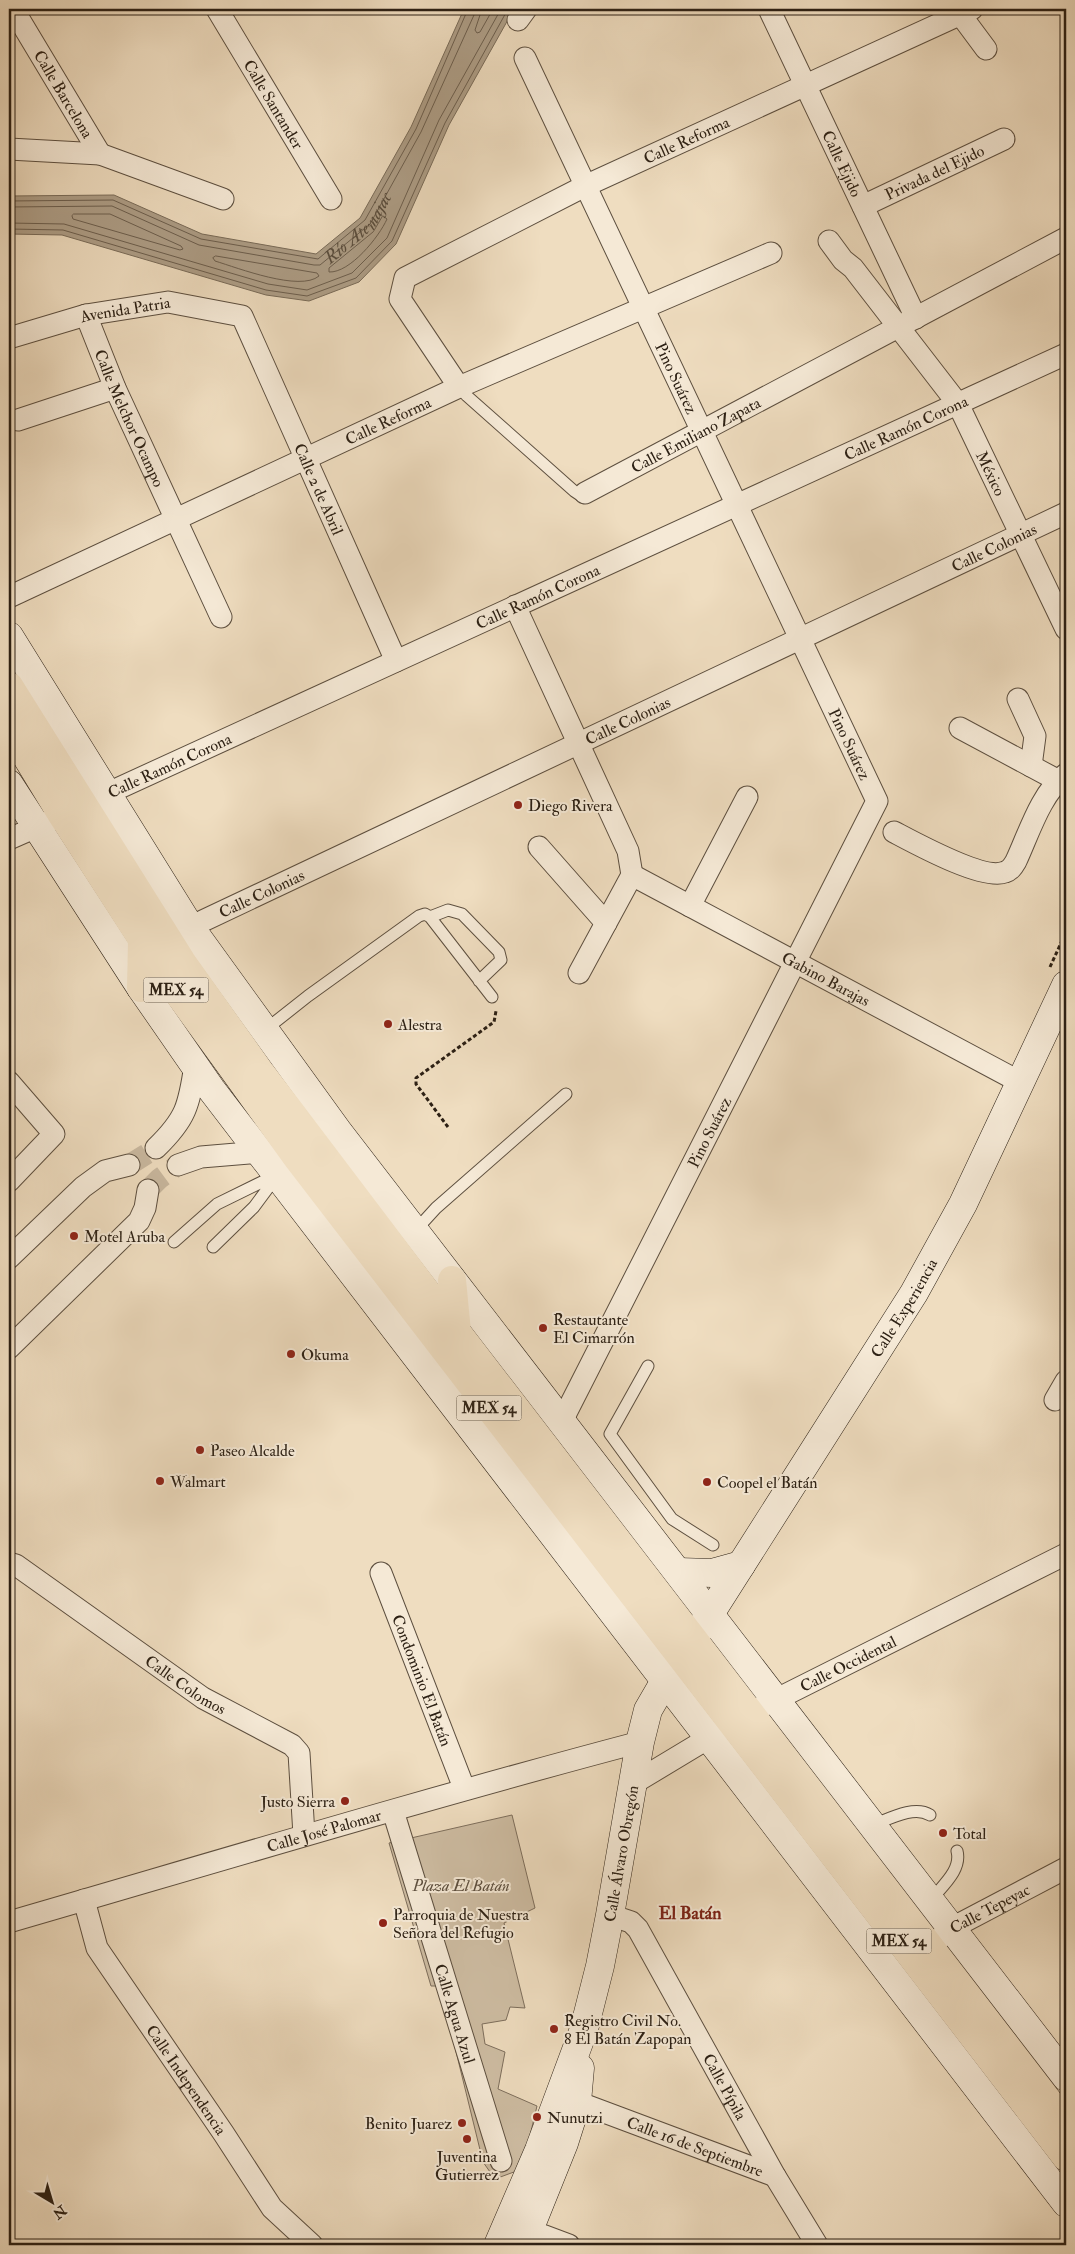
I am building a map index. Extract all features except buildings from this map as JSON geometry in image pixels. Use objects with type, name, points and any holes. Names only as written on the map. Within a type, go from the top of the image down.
[{"type":"main road","name":"MEX 54","points":[[9,686],[182,962],[261,1073],[307,1152],[457,1332],[686,1648],[730,1725],[1066,2158]]},
{"type":"main road","name":"MEX 54","points":[[9,728],[83,805],[142,941],[307,1152],[686,1648]]},
{"type":"main road","points":[[141,988],[142,941]]},
{"type":"main road","points":[[452,1280],[457,1332]]},
{"type":"main road","name":"MEX 54","points":[[911,1960],[1066,2124]]},
{"type":"street","name":"Calle Barcelona","points":[[13,9],[100,154]]},
{"type":"street","name":"Calle Santander","points":[[217,9],[332,199]]},
{"type":"street","name":"Calle Ejido","points":[[769,9],[863,206],[907,323]]},
{"type":"street","points":[[966,12],[986,49]]},
{"type":"street","name":"Calle Reforma","points":[[404,278],[585,186],[966,12]]},
{"type":"street","name":"Pino Suárez","points":[[525,58],[877,801],[562,1420]]},
{"type":"street","name":"Privada del Ejido","points":[[863,206],[1004,139]]},
{"type":"street","points":[[9,148],[100,154],[223,199]]},
{"type":"street","name":"Calle Emiliano Zapata","points":[[585,494],[1066,238]]},
{"type":"street","points":[[829,241],[843,260],[907,323]]},
{"type":"street","name":"Calle Reforma","points":[[9,597],[460,387],[771,253]]},
{"type":"street","name":"Calle Emiliano Zapata","points":[[404,278],[400,299],[460,387]]},
{"type":"street","name":"Avenida Patria","points":[[9,338],[86,315],[168,302],[242,316]]},
{"type":"street","name":"Calle Melchor Ocampo","points":[[86,315],[115,388],[221,617]]},
{"type":"street","name":"Calle 2 de Abril","points":[[242,316],[396,661]]},
{"type":"street","name":"México","points":[[907,323],[958,404],[1066,629]]},
{"type":"street","name":"Calle Ramón Corona","points":[[9,839],[1066,354]]},
{"type":"street","points":[[18,420],[115,388]]},
{"type":"street","name":"Calle Colonias","points":[[190,927],[1066,513]]},
{"type":"street","points":[[515,606],[628,851],[632,875],[579,973]]},
{"type":"street","points":[[9,636],[83,805],[190,927],[265,1030],[307,1152],[664,1679],[730,1725]]},
{"type":"street","points":[[1018,700],[1035,736],[1031,766]]},
{"type":"street","points":[[894,832],[947,860],[996,874],[1004,873],[1016,861],[1044,801],[1063,779],[1031,766],[960,728]]},
{"type":"street","points":[[9,784],[35,828],[141,988],[195,1065],[260,1152]]},
{"type":"street","points":[[690,906],[747,797]]},
{"type":"street","points":[[539,847],[606,923]]},
{"type":"street","name":"Gabino Barajas","points":[[632,875],[1020,1082]]},
{"type":"street","name":"Calle Experiencia","points":[[686,1648],[711,1614],[914,1293],[963,1204],[1020,1082],[1058,976]]},
{"type":"street","points":[[156,1148],[175,1130],[189,1101],[195,1065]]},
{"type":"street","points":[[9,1082],[54,1134],[9,1181]]},
{"type":"street","points":[[178,1165],[201,1157],[260,1152],[307,1152],[414,1231],[562,1420],[661,1528],[679,1572],[1066,2078]]},
{"type":"street","points":[[9,1258],[83,1187],[105,1171],[129,1165]]},
{"type":"street","points":[[9,1348],[139,1221],[146,1208],[148,1190]]},
{"type":"street","points":[[1055,1400],[1066,1381]]},
{"type":"street","name":"Calle Occidental","points":[[634,1783],[775,1698],[1066,1554]]},
{"type":"street","name":"Calle Colomos","points":[[9,1563],[16,1565],[203,1698],[292,1745],[298,1753],[304,1835]]},
{"type":"street","points":[[679,1572],[712,1573],[741,1565]]},
{"type":"street","name":"Condominio El Batán","points":[[381,1573],[464,1788]]},
{"type":"street","name":"Calle Álvaro Obregón","points":[[526,2238],[564,2143],[568,2099],[600,1966],[640,1742],[648,1710],[664,1679],[686,1648]]},
{"type":"street","name":"Calle José Palomar","points":[[9,1922],[304,1835],[393,1811],[464,1788],[640,1742]]},
{"type":"street","name":"Calle Agua Azul","points":[[393,1811],[501,2160]]},
{"type":"street","name":"Calle Tepeyac","points":[[911,1960],[952,1928],[1066,1868]]},
{"type":"street","name":"Calle Independencia","points":[[84,1900],[97,1948],[272,2208],[312,2245]]},
{"type":"street","name":"Calle Pípila","points":[[610,1915],[631,1922],[638,1929],[774,2176],[817,2245]]},
{"type":"street","points":[[911,1960],[1066,2203]]},
{"type":"street","name":"Calle Álvaro Obregón","points":[[498,2245],[539,2150],[568,2099]]},
{"type":"street","name":"Calle 16 de Septiembre","points":[[568,2099],[774,2176]]},
{"type":"street","points":[[526,2238],[569,2245]]},
{"type":"lane","name":"Calle Emiliano Zapata","points":[[460,387],[467,396],[574,491],[580,495],[585,494]]},
{"type":"lane","points":[[430,917],[448,910],[462,914],[500,952],[501,960],[479,981]]},
{"type":"lane","points":[[265,1030],[308,996],[419,916],[425,914],[430,917],[492,997]]},
{"type":"lane","points":[[414,1231],[436,1208],[566,1094]]},
{"type":"lane","points":[[174,1242],[217,1204],[307,1152]]},
{"type":"lane","points":[[213,1246],[254,1208],[307,1152]]},
{"type":"lane","points":[[648,1366],[610,1434],[661,1528],[713,1545]]},
{"type":"lane","points":[[872,1824],[915,1811],[923,1811],[930,1815]]},
{"type":"lane","points":[[931,1900],[956,1868],[959,1860],[956,1851]]},
{"type":"path","points":[[1058,976],[1066,932]]},
{"type":"path","points":[[448,1127],[416,1084],[416,1078],[494,1022],[496,1010],[492,997]]},
{"type":"green space","name":"Plaza El Batán","points":[[512,1815],[535,1908],[504,1923],[525,2008],[510,2007],[506,2020],[482,2024],[485,2044],[505,2052],[498,2089],[537,2106],[522,2169],[495,2179],[483,2162],[440,1986],[431,1986],[389,1843]]},
{"type":"water","name":"Río Atemajac","points":[[464,9],[514,9],[449,125],[396,244],[359,282],[309,301],[266,295],[62,235],[9,234],[9,196],[114,195],[202,234],[316,254],[360,218],[411,127]]},
{"type":"tunnel","points":[[129,1165],[156,1148]]},
{"type":"tunnel","points":[[148,1190],[178,1165]]},
{"type":"place","name":"Diego Rivera","points":[[518,805]]},
{"type":"place","name":"Alestra","points":[[388,1024]]},
{"type":"place","name":"Motel Aruba","points":[[74,1236]]},
{"type":"place","name":"Restautante El Cimarrón","points":[[543,1328]]},
{"type":"place","name":"Okuma","points":[[291,1354]]},
{"type":"place","name":"Paseo Alcalde","points":[[200,1450]]},
{"type":"place","name":"Walmart","points":[[160,1481]]},
{"type":"place","name":"Coopel el Batán","points":[[707,1482]]},
{"type":"place","name":"Justo Sierra","points":[[345,1801]]},
{"type":"place","name":"Total","points":[[943,1833]]},
{"type":"place","name":"Parroquia de Nuestra Señora del Refugio","points":[[383,1923]]},
{"type":"place","name":"Registro Civil No. 8 El Batán Zapopan","points":[[554,2029]]},
{"type":"place","name":"Nunutzi","points":[[537,2117]]},
{"type":"place","name":"Benito Juarez","points":[[462,2123]]},
{"type":"place","name":"Juventina Gutierrez","points":[[467,2139]]},
{"type":"district","name":"El Batán","points":[[690,1913]]}]
